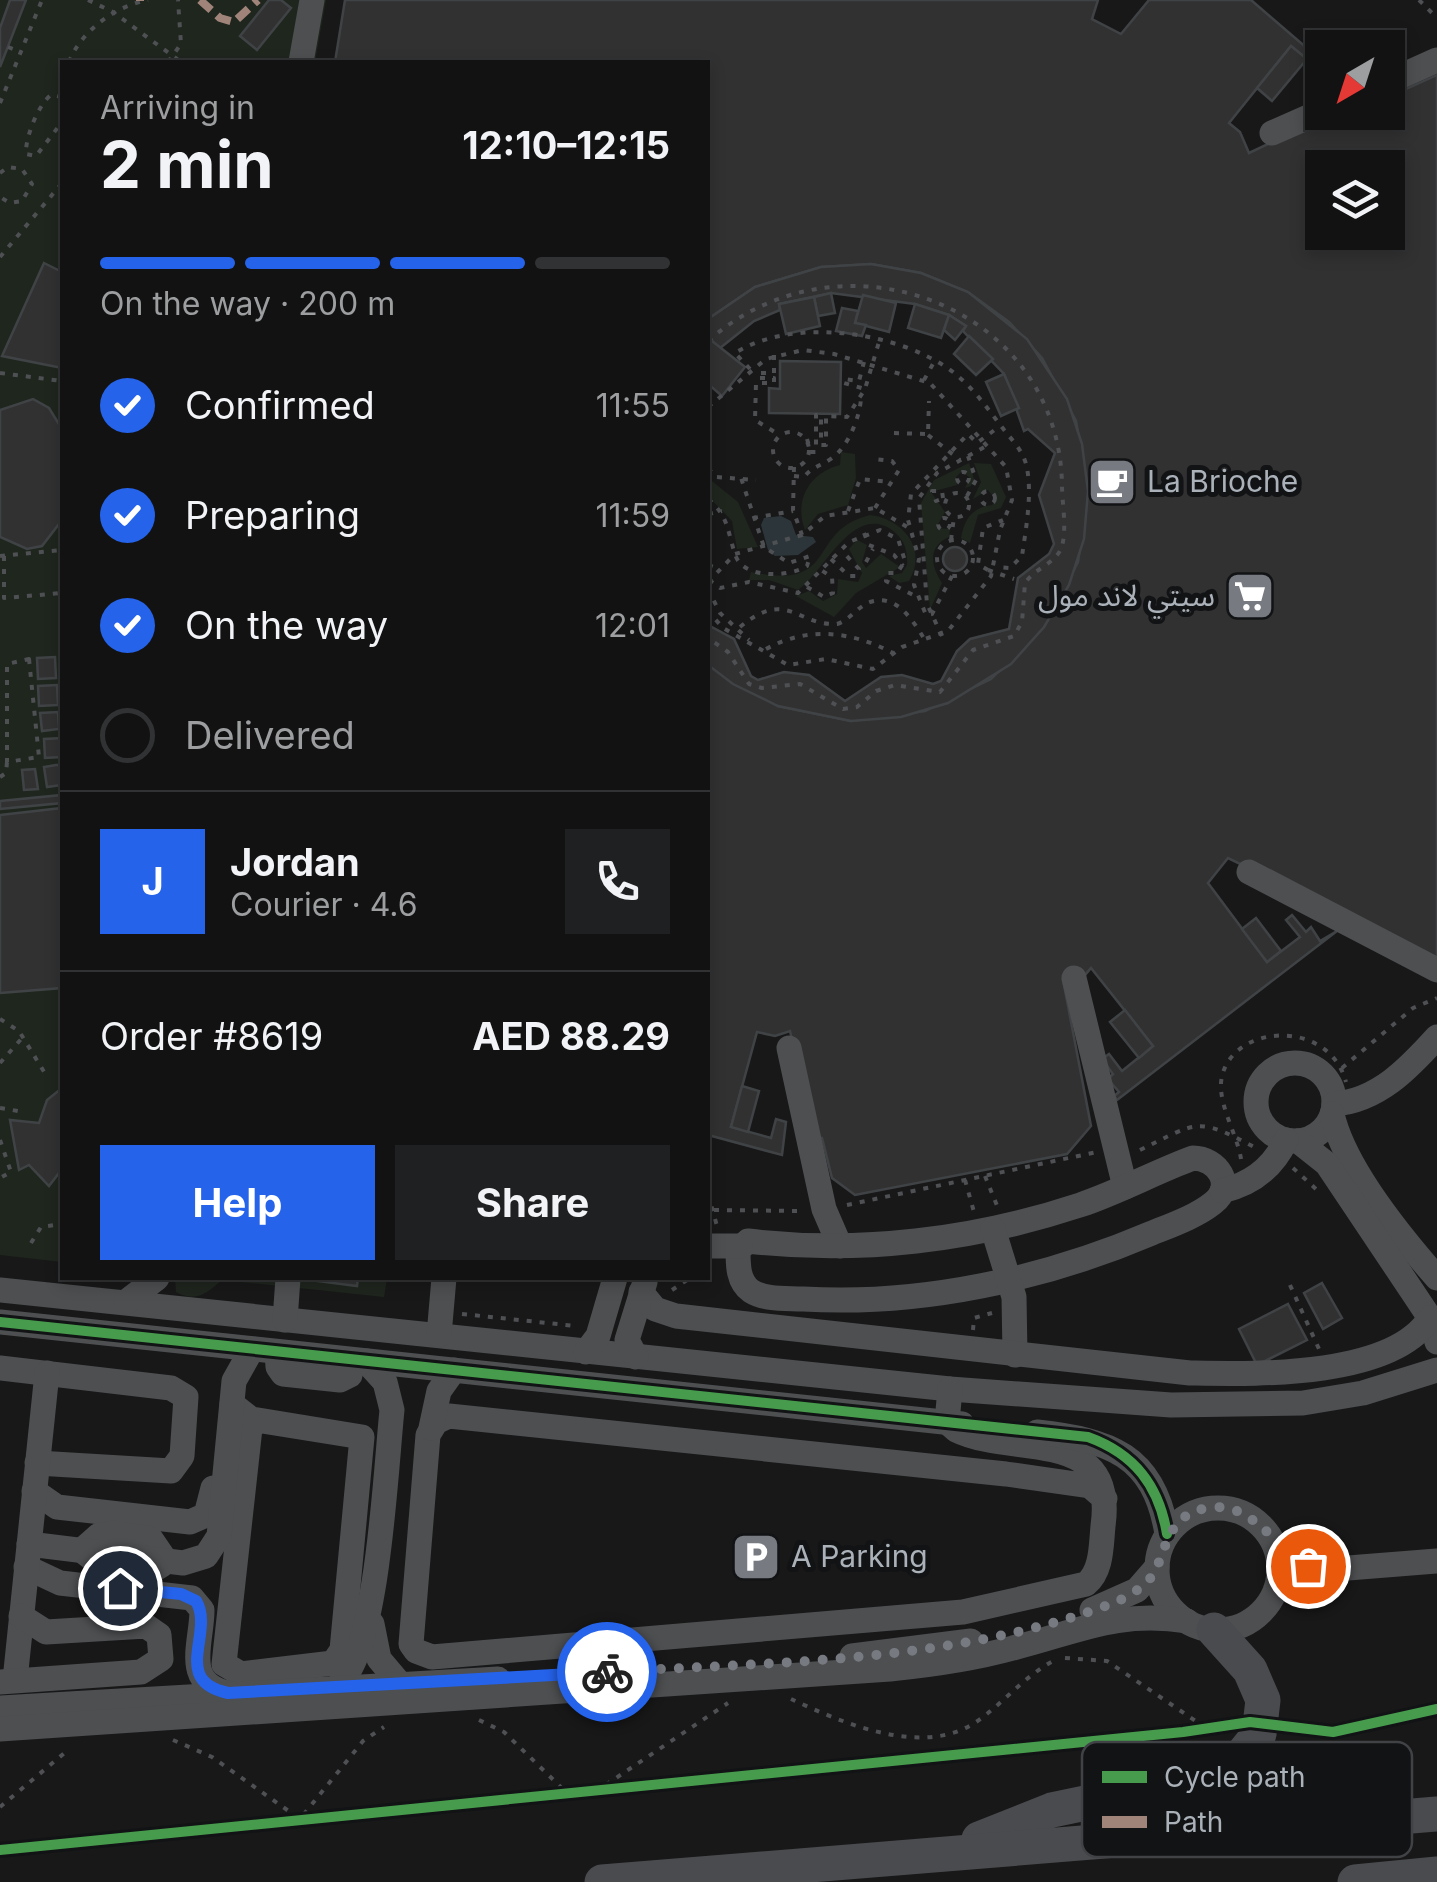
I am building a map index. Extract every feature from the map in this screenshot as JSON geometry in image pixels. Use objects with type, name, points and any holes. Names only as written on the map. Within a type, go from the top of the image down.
[{"type":"highway","points":[[1200,1626],[1250,1670],[1263,1700],[1259,1734],[1253,1742]]},
{"type":"highway","points":[[951,1850],[1052,1810],[1082,1804]]},
{"type":"highway","points":[[1412,1816],[1437,1814]]},
{"type":"highway","points":[[602,1882],[1082,1840]]},
{"type":"highway","points":[[1356,1882],[1437,1874]]},
{"type":"street","points":[[300,60],[312,0]]},
{"type":"street","points":[[1405,74],[1437,60]]},
{"type":"street","points":[[1272,134],[1305,119]]},
{"type":"street","points":[[1250,872],[1437,970]]},
{"type":"street","points":[[1074,978],[1125,1187]]},
{"type":"street","points":[[740,1246],[742,1283],[760,1295],[880,1299],[1009,1279],[1119,1248],[1212,1205],[1222,1191],[1256,1178],[1292,1140],[1319,1132],[1333,1109],[1382,1089],[1437,1037]]},
{"type":"street","points":[[788,1048],[824,1210],[840,1246]]},
{"type":"street","points":[[0,1290],[285,1320],[440,1324],[586,1352],[950,1389],[1241,1407],[1363,1392],[1433,1371],[1435,1335],[1327,1164],[1263,1125],[1257,1113],[1258,1086],[1277,1066],[1290,1062],[1316,1068],[1326,1078],[1333,1109],[1356,1166],[1403,1238],[1437,1278]]},
{"type":"street","points":[[710,1246],[740,1246],[748,1241],[840,1246],[993,1230],[1202,1158],[1218,1166],[1222,1191]]},
{"type":"street","points":[[993,1230],[1015,1309],[1015,1355]]},
{"type":"street","points":[[126,1302],[154,1280]]},
{"type":"street","points":[[285,1320],[288,1280]]},
{"type":"street","points":[[440,1324],[444,1280]]},
{"type":"street","points":[[586,1352],[601,1328],[614,1280]]},
{"type":"street","points":[[644,1285],[656,1308],[676,1316],[1190,1374],[1258,1372],[1380,1357],[1435,1335]]},
{"type":"street","points":[[636,1357],[628,1340],[644,1285]]},
{"type":"street","points":[[0,1322],[1088,1437],[1118,1450],[1151,1482],[1167,1534]]},
{"type":"street","points":[[110,1380],[117,1334]]},
{"type":"street","points":[[34,1491],[57,1507],[196,1521],[211,1504],[226,1374],[209,1344]]},
{"type":"street","points":[[265,1351],[237,1372],[241,1412],[223,1658],[226,1668],[235,1674],[328,1664],[340,1655],[362,1437]]},
{"type":"street","points":[[330,1688],[347,1675],[358,1657],[370,1599],[392,1410],[385,1382],[359,1360]]},
{"type":"street","points":[[0,1368],[177,1389],[186,1397],[182,1456],[176,1468],[158,1474],[37,1464]]},
{"type":"street","points":[[241,1412],[362,1437],[383,1424],[410,1382],[427,1368]]},
{"type":"street","points":[[454,1370],[434,1403],[431,1428],[410,1636],[416,1651],[423,1656],[976,1610],[1086,1584],[1098,1567],[1105,1499],[1097,1476],[1074,1456],[967,1436],[947,1422]]},
{"type":"street","points":[[21,1616],[46,1632],[146,1626],[159,1636],[163,1651],[156,1666],[141,1672],[7,1681],[21,1616],[47,1373]]},
{"type":"street","points":[[947,1422],[950,1389]]},
{"type":"street","points":[[27,1555],[82,1550],[166,1561],[199,1560],[216,1544],[241,1412]]},
{"type":"street","points":[[431,1428],[442,1418],[457,1416],[1006,1474],[1090,1486],[1105,1499]]},
{"type":"street","points":[[0,1708],[846,1657],[968,1642],[1109,1605],[1137,1590],[1157,1567],[1167,1534],[1192,1513],[1223,1508],[1253,1519],[1274,1543],[1324,1570],[1437,1561]]},
{"type":"street","points":[[0,1729],[890,1669],[1012,1648],[1118,1618],[1153,1616],[1200,1626],[1244,1624],[1268,1604],[1279,1574],[1274,1543]]},
{"type":"street","points":[[27,1555],[51,1581],[192,1598],[202,1616],[197,1667],[205,1682],[228,1693]]},
{"type":"street","points":[[1157,1567],[1165,1598],[1200,1626]]},
{"type":"street","points":[[370,1599],[376,1650],[401,1684]]},
{"type":"street","points":[[790,1628],[820,1633],[924,1623],[946,1627],[968,1642]]},
{"type":"path","points":[[0,103],[42,0]]},
{"type":"path","points":[[88,0],[113,12],[170,60],[181,44],[178,0]]},
{"type":"path","points":[[70,60],[84,37],[113,12],[148,0]]},
{"type":"path","points":[[1419,0],[1437,18]]},
{"type":"path","points":[[8,47],[21,52]]},
{"type":"path","points":[[30,156],[25,146],[42,103],[51,96],[60,98]]},
{"type":"path","points":[[22,169],[60,125]]},
{"type":"path","points":[[0,173],[8,168],[22,169],[30,178],[30,191],[16,203],[2,199],[0,208]]},
{"type":"path","points":[[0,256],[60,185]]},
{"type":"path","points":[[710,340],[762,303],[833,284],[871,285],[907,293],[951,310],[986,334],[1040,394],[1062,445],[1062,543],[1056,556],[1025,583],[1022,622],[1014,636],[973,650],[945,689],[927,693],[895,684],[876,691],[850,710],[836,708],[800,684],[762,688],[749,684],[728,652],[710,639]]},
{"type":"path","points":[[750,368],[734,358],[735,353],[774,338],[824,334],[880,340],[934,360],[975,393],[1025,460],[1027,500],[1022,556],[1010,568],[995,566]]},
{"type":"path","points":[[843,417],[865,389],[880,340]]},
{"type":"path","points":[[710,405],[750,368],[774,356],[820,351],[924,380],[942,392],[988,444],[1010,477],[1012,500],[995,566],[942,636],[893,653],[880,666],[866,670],[826,659],[788,665],[723,628],[710,614]]},
{"type":"path","points":[[774,356],[774,374],[759,373],[759,378],[774,378],[774,383],[756,383],[756,420],[778,434],[802,434],[811,452],[816,452],[816,415],[821,415],[821,445],[826,445],[826,416],[843,417]]},
{"type":"path","points":[[924,380],[934,360]]},
{"type":"path","points":[[864,362],[860,381],[844,379],[844,383],[865,389]]},
{"type":"path","points":[[0,373],[60,381]]},
{"type":"path","points":[[794,476],[804,477],[816,464],[833,458],[860,421],[861,397]]},
{"type":"path","points":[[928,434],[930,402]]},
{"type":"path","points":[[843,417],[850,431]]},
{"type":"path","points":[[930,616],[923,612],[916,596],[914,580],[919,558],[910,529],[913,490],[968,434],[976,442],[1000,425]]},
{"type":"path","points":[[894,433],[928,434],[960,460]]},
{"type":"path","points":[[778,434],[774,461],[794,467],[806,460],[807,439]]},
{"type":"path","points":[[942,636],[930,616],[925,587],[926,552],[917,518],[918,498],[930,478],[988,444]]},
{"type":"path","points":[[950,517],[964,515],[976,480],[968,455]]},
{"type":"path","points":[[873,508],[899,466],[875,459]]},
{"type":"path","points":[[794,467],[793,510],[801,535]]},
{"type":"path","points":[[710,470],[716,476],[756,480]]},
{"type":"path","points":[[710,501],[722,510],[733,535],[735,554],[748,568],[792,574],[811,559],[808,555],[795,562],[782,562],[765,546],[741,478]]},
{"type":"path","points":[[848,511],[858,481],[891,482]]},
{"type":"path","points":[[960,492],[961,484]]},
{"type":"path","points":[[960,492],[968,499],[981,500]]},
{"type":"path","points":[[951,540],[965,542],[973,561],[966,573],[952,576],[940,568],[937,554],[951,540],[944,498],[960,492]]},
{"type":"path","points":[[1012,500],[1027,500]]},
{"type":"path","points":[[710,579],[735,554],[801,535],[821,518],[848,511],[873,508],[910,529]]},
{"type":"path","points":[[710,513],[722,510]]},
{"type":"path","points":[[753,518],[793,510]]},
{"type":"path","points":[[1004,520],[983,528],[978,564],[1025,583]]},
{"type":"path","points":[[710,582],[720,588],[746,582],[798,593],[830,559],[864,533],[886,530],[898,539],[904,566]]},
{"type":"path","points":[[864,533],[874,548],[888,552],[904,566]]},
{"type":"path","points":[[888,552],[898,539]]},
{"type":"path","points":[[866,562],[874,548]]},
{"type":"path","points":[[60,550],[2,556],[2,598],[60,593]]},
{"type":"path","points":[[830,559],[853,577],[859,573],[841,550]]},
{"type":"path","points":[[710,566],[720,569]]},
{"type":"path","points":[[904,566],[887,574],[886,581],[916,596]]},
{"type":"path","points":[[746,582],[748,568]]},
{"type":"path","points":[[807,587],[824,597],[834,590],[832,577],[821,570]]},
{"type":"path","points":[[832,577],[842,571]]},
{"type":"path","points":[[930,616],[952,576]]},
{"type":"path","points":[[710,593],[720,613],[740,627],[749,640]]},
{"type":"path","points":[[740,627],[761,613],[786,609],[830,625],[844,622],[870,602],[890,603],[910,616],[925,640]]},
{"type":"path","points":[[830,625],[830,633]]},
{"type":"path","points":[[766,650],[801,635],[830,633],[861,639],[893,653]]},
{"type":"path","points":[[0,776],[6,773],[7,762],[8,662],[28,659],[39,757],[7,762]]},
{"type":"path","points":[[0,704],[8,704]]},
{"type":"path","points":[[1342,1068],[1413,1008],[1437,998]]},
{"type":"path","points":[[0,1019],[23,1038],[46,1075]]},
{"type":"path","points":[[0,1062],[23,1038]]},
{"type":"path","points":[[0,1108],[24,1112]]},
{"type":"path","points":[[0,1140],[11,1172],[0,1178]]},
{"type":"path","points":[[32,1243],[46,1224],[60,1224]]},
{"type":"path","points":[[1290,1285],[1320,1350]]},
{"type":"path","points":[[440,1324],[601,1328]]},
{"type":"path","points":[[788,1698],[900,1737],[939,1736],[974,1723],[1037,1670],[1059,1659],[1084,1656],[1108,1661],[1206,1728]]},
{"type":"path","points":[[595,1792],[718,1708],[740,1698]]},
{"type":"path","points":[[470,1715],[504,1732],[568,1794]]},
{"type":"path","points":[[300,1819],[363,1741],[395,1720]]},
{"type":"path","points":[[1183,1732],[1219,1726]]},
{"type":"path","points":[[160,1736],[212,1757],[300,1819]]},
{"type":"path","points":[[0,1807],[68,1750]]},
{"type":"path","points":[[550,1796],[632,1788]]},
{"type":"path","points":[[281,1821],[319,1817]]},
{"type":"shaded area","points":[[0,0],[326,0],[315,60],[60,60],[60,1262],[0,1255]]},
{"type":"shaded area","points":[[841,452],[855,454],[856,478],[848,505],[818,514],[805,530],[801,509],[806,490],[819,475],[840,465]]},
{"type":"shaded area","points":[[969,463],[974,479],[971,486],[965,488],[970,478],[962,471],[956,477],[957,485],[931,492],[945,512],[936,528],[950,529],[949,537],[934,551],[935,570],[942,583],[930,610],[921,503],[934,480]]},
{"type":"shaded area","points":[[974,463],[991,464],[1006,497],[1001,508],[978,515],[970,543],[961,538],[967,520],[996,500],[988,490],[973,499],[981,482]]},
{"type":"shaded area","points":[[710,480],[738,502],[758,547],[737,549],[732,521],[710,498]]},
{"type":"shaded area","points":[[870,515],[893,522],[909,538],[916,558],[909,581],[899,583],[889,576],[902,573],[907,565],[906,550],[896,533],[878,524],[852,533],[798,590],[769,580],[749,580],[751,572],[779,576],[811,567],[837,533]]},
{"type":"shaded area","points":[[781,516],[791,521],[796,535],[813,537],[816,542],[798,555],[775,556],[768,550],[761,525],[764,518]]},
{"type":"shaded area","points":[[857,540],[867,545],[862,562],[866,568],[881,554],[900,567],[856,593],[834,617],[796,596],[809,591],[823,601],[837,594],[838,579],[858,582],[862,573],[849,549]]},
{"type":"shaded area","points":[[175,1280],[222,1280],[195,1296],[176,1292]]},
{"type":"shaded area","points":[[222,1280],[387,1280],[384,1297]]},
{"type":"building","points":[[10,0],[26,0],[0,67],[0,28]]},
{"type":"building","points":[[269,0],[281,0],[291,8],[257,50],[240,36]]},
{"type":"building","name":"سيتي لاند مول","points":[[345,0],[1098,0],[1092,19],[1121,34],[1149,0],[1251,0],[1305,46],[1305,58],[1291,46],[1229,123],[1240,132],[1249,153],[1305,126],[1305,130],[1405,130],[1405,89],[1437,75],[1437,959],[1228,858],[1208,883],[1267,962],[1300,937],[1286,920],[1292,915],[1306,932],[1311,927],[1320,941],[1337,931],[1117,1100],[1114,1096],[1119,1092],[1108,1079],[1113,1074],[1102,1059],[1109,1054],[1122,1071],[1153,1046],[1091,968],[1085,975],[1063,980],[1091,1126],[1067,1154],[855,1195],[832,1178],[822,1138],[818,1138],[810,1117],[790,1031],[775,1036],[757,1032],[731,1127],[771,1138],[776,1119],[786,1122],[782,1155],[710,1136],[710,666],[778,706],[851,721],[925,711],[991,679],[1044,627],[1078,562],[1088,491],[1076,421],[1042,358],[1009,322],[968,292],[921,273],[871,264],[821,267],[755,287],[710,318],[710,60],[335,60]]},
{"type":"building","points":[[1291,46],[1305,57],[1272,101],[1257,88]]},
{"type":"building","points":[[44,263],[60,271],[60,368],[2,356]]},
{"type":"building","points":[[871,264],[921,273],[968,292],[1027,339],[1067,399],[1082,444],[1088,491],[1084,539],[1069,585],[1044,627],[1011,664],[948,703],[901,717],[851,721],[778,706],[733,684],[710,667],[710,626],[734,639],[751,676],[758,680],[784,672],[809,675],[845,701],[881,677],[902,675],[933,684],[941,681],[957,651],[970,639],[1009,629],[1018,578],[1049,554],[1054,544],[1039,495],[1055,453],[1028,429],[1024,431],[1004,374],[963,331],[966,326],[949,315],[915,304],[831,293],[779,304],[780,310],[754,321],[720,348],[712,341],[710,344],[710,318],[755,287],[821,267]]},
{"type":"building","points":[[831,293],[835,313],[818,316],[814,297]]},
{"type":"building","points":[[863,295],[896,303],[889,332],[855,323]]},
{"type":"building","points":[[814,297],[820,326],[786,334],[779,304]]},
{"type":"building","points":[[915,304],[949,315],[941,338],[908,328]]},
{"type":"building","points":[[842,308],[858,311],[855,323],[866,325],[862,336],[836,331]]},
{"type":"building","points":[[949,315],[966,326],[955,340],[944,330]]},
{"type":"building","points":[[969,336],[993,359],[976,375],[954,354]]},
{"type":"building","points":[[712,341],[745,367],[722,396],[710,386]]},
{"type":"building","points":[[780,361],[841,362],[840,414],[769,413],[769,388],[780,389]]},
{"type":"building","points":[[1004,374],[1019,408],[1001,416],[986,382]]},
{"type":"building","points":[[33,399],[49,408],[60,426],[60,523],[42,546],[27,549],[0,537],[0,410]]},
{"type":"building","points":[[955,547],[964,550],[964,568],[955,571],[946,568],[943,559],[946,550]]},
{"type":"building","points":[[55,657],[56,678],[38,679],[37,658]]},
{"type":"building","points":[[57,685],[58,705],[39,706],[38,686]]},
{"type":"building","points":[[58,712],[59,729],[42,731],[40,713]]},
{"type":"building","points":[[60,738],[60,757],[45,758],[44,739]]},
{"type":"building","points":[[60,765],[60,785],[47,787],[44,767]]},
{"type":"building","points":[[35,769],[38,789],[24,790],[22,770]]},
{"type":"building","points":[[60,795],[60,803],[0,809],[0,801]]},
{"type":"building","points":[[60,808],[60,988],[0,993],[0,815]]},
{"type":"building","points":[[1256,918],[1281,951],[1267,962],[1242,929]]},
{"type":"building","points":[[1125,1010],[1153,1046],[1139,1058],[1110,1022]]},
{"type":"building","points":[[742,1086],[759,1091],[748,1132],[731,1127]]},
{"type":"building","points":[[60,1090],[60,1172],[49,1186],[29,1165],[19,1170],[10,1120],[39,1123],[47,1100]]},
{"type":"building","points":[[317,1280],[358,1280],[357,1286]]},
{"type":"building","points":[[1322,1283],[1342,1318],[1323,1329],[1304,1293]]},
{"type":"building","points":[[1288,1304],[1307,1340],[1257,1365],[1239,1329]]},
{"type":"marked path","points":[[200,0],[220,18],[234,22],[258,0]]},
{"type":"cycle path","points":[[0,1322],[1088,1437],[1119,1453],[1142,1474],[1158,1501],[1167,1534]]},
{"type":"cycle path","points":[[1083,1742],[1250,1722],[1333,1732],[1437,1709]]},
{"type":"cycle path","points":[[0,1850],[1082,1742]]},
{"type":"way so far","points":[[607,1672],[846,1657],[968,1642],[1013,1632],[1124,1599],[1147,1581],[1157,1567],[1167,1534],[1178,1522],[1207,1508],[1239,1511],[1253,1519],[1274,1543],[1308,1566]]},
{"type":"place","name":"La Brioche","points":[[1112,482]]},
{"type":"place","name":"سيتي لاند مول","points":[[1250,596]]},
{"type":"place","name":"A Parking","points":[[756,1557]]},
{"type":"route","points":[[120,1588],[181,1594],[196,1601],[202,1610],[197,1667],[205,1682],[219,1692],[607,1672]]}]
